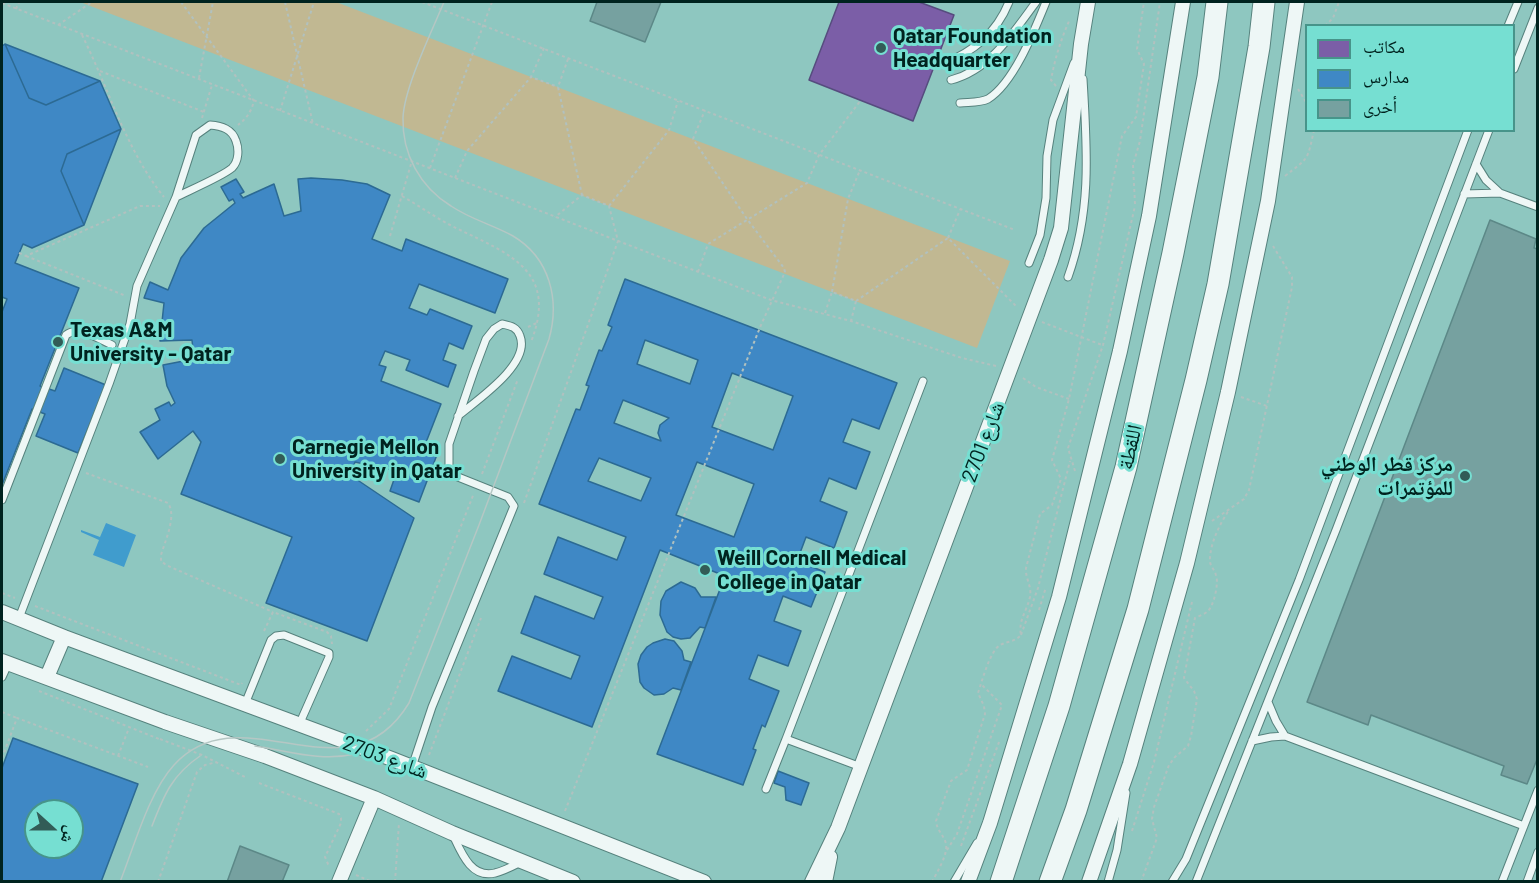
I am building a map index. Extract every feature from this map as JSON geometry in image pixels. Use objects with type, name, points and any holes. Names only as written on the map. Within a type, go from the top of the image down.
[{"type":"main road","name":"اللقطة","points":[[1000,882],[1059,706],[1126,467],[1173,253],[1208,77],[1217,2]]},
{"type":"main road","points":[[1050,882],[1076,810],[1138,609],[1196,380],[1218,284],[1259,47],[1264,2]]},
{"type":"street","name":"شارع 2701","points":[[812,882],[838,828],[1030,318],[1061,228],[1081,44],[1088,2]]},
{"type":"street","name":"شارع 2701","points":[[1081,44],[1097,2]]},
{"type":"street","name":"اللقطة","points":[[968,882],[990,823],[1059,597],[1120,351],[1149,216],[1183,2]]},
{"type":"street","points":[[1089,882],[1130,764],[1187,563],[1268,201],[1297,2]]},
{"type":"street","name":"شارع 2703","points":[[2,612],[412,767],[704,882]]},
{"type":"street","points":[[47,677],[64,637]]},
{"type":"street","name":"شارع 2703","points":[[5,662],[374,798],[452,833],[573,882]]},
{"type":"street","points":[[338,875],[374,798]]},
{"type":"street","name":"شارع 2701","points":[[825,882],[838,828]]},
{"type":"lane","points":[[943,64],[966,54],[988,36],[1001,19],[1009,2]]},
{"type":"lane","points":[[951,80],[968,76],[991,57],[1036,2]]},
{"type":"lane","points":[[960,103],[987,99],[1011,77],[1034,32],[1046,2]]},
{"type":"lane","points":[[1509,24],[1518,2]]},
{"type":"lane","points":[[1515,66],[1537,8],[1536,2]]},
{"type":"lane","points":[[1029,263],[1040,235],[1046,198],[1047,156],[1053,120],[1081,44]]},
{"type":"lane","points":[[1068,278],[1077,251],[1087,190],[1081,44]]},
{"type":"lane","points":[[19,618],[109,384],[130,324],[137,286],[176,197],[196,135],[210,125],[219,125],[227,129],[234,136],[238,146],[237,158],[231,168],[176,197]]},
{"type":"lane","points":[[1172,882],[1186,860],[1299,580],[1467,132]]},
{"type":"lane","points":[[1196,882],[1488,132]]},
{"type":"lane","points":[[1476,164],[1486,180],[1500,193]]},
{"type":"lane","points":[[1464,194],[1500,193],[1538,207]]},
{"type":"lane","points":[[412,767],[432,707],[514,506],[508,497],[458,477],[449,466],[449,444],[458,416],[486,339],[494,329],[502,324],[513,326],[519,332],[523,344],[518,360],[504,377],[458,416]]},
{"type":"lane","points":[[2,500],[66,335],[80,331],[112,345]]},
{"type":"lane","points":[[766,789],[923,381]]},
{"type":"lane","points":[[244,705],[271,640],[276,636],[284,635],[328,653],[329,657],[300,725]]},
{"type":"lane","points":[[2,677],[5,662]]},
{"type":"lane","points":[[1268,702],[1285,736]]},
{"type":"lane","points":[[1252,741],[1285,736],[1524,826]]},
{"type":"lane","points":[[786,739],[861,767]]},
{"type":"lane","points":[[1108,882],[1117,850],[1130,764]]},
{"type":"lane","points":[[1502,882],[1538,790]]},
{"type":"lane","points":[[954,882],[990,823]]},
{"type":"lane","points":[[452,833],[466,862],[480,872],[493,874],[525,861]]},
{"type":"lane","points":[[1527,882],[1538,852]]},
{"type":"path","points":[[16,9],[19,2]]},
{"type":"path","points":[[58,25],[92,2]]},
{"type":"path","points":[[180,2],[254,101],[246,118],[227,129]]},
{"type":"path","points":[[199,80],[213,2]]},
{"type":"path","points":[[285,2],[313,123]]},
{"type":"path","points":[[280,111],[314,2]]},
{"type":"path","points":[[422,2],[1015,230]]},
{"type":"path","points":[[430,168],[492,2]]},
{"type":"path","points":[[1021,634],[1020,621],[1030,597],[1030,585],[1025,574],[1026,568],[1040,514],[1052,505],[1061,479],[1052,460],[1069,399],[1122,136],[1136,117],[1144,64],[1137,50],[1144,2]]},
{"type":"path","points":[[1135,207],[1133,165],[1140,141],[1160,2]]},
{"type":"path","points":[[1327,24],[1334,18],[1339,2]]},
{"type":"path","points":[[2,3],[771,300],[851,321],[962,358],[1010,370],[1036,387],[1069,399]]},
{"type":"path","points":[[1065,88],[1054,86],[1051,80],[1060,40],[1072,10]]},
{"type":"path","points":[[82,35],[148,178],[172,206]]},
{"type":"path","points":[[455,178],[467,151],[531,77],[544,48]]},
{"type":"path","points":[[569,58],[558,87],[582,195]]},
{"type":"path","points":[[100,71],[204,112]]},
{"type":"path","points":[[531,77],[558,87]]},
{"type":"path","points":[[196,135],[212,85]]},
{"type":"path","points":[[1298,89],[1305,100]]},
{"type":"path","points":[[609,206],[669,130],[678,100]]},
{"type":"path","points":[[698,272],[708,244],[807,183],[819,155],[861,100]]},
{"type":"path","points":[[559,825],[771,300],[784,276],[784,268],[747,219],[693,139],[705,111]]},
{"type":"path","points":[[1282,182],[1286,175],[1305,162],[1309,155],[1314,132]]},
{"type":"path","points":[[390,236],[412,162]]},
{"type":"path","points":[[825,314],[832,292],[848,199],[860,170]]},
{"type":"path","points":[[1076,481],[1068,448],[1103,345],[1139,185]]},
{"type":"path","points":[[582,195],[609,206]]},
{"type":"path","points":[[555,217],[582,195]]},
{"type":"path","points":[[402,196],[456,228],[493,244],[529,272],[536,285],[539,322],[531,344]]},
{"type":"path","points":[[26,256],[140,206],[172,206]]},
{"type":"path","points":[[522,510],[618,241],[609,206]]},
{"type":"path","points":[[851,321],[856,301],[948,238],[960,209]]},
{"type":"path","points":[[948,238],[1030,318],[1103,345]]},
{"type":"path","points":[[1209,526],[1213,520],[1244,499],[1249,490],[1292,287],[1292,277],[1272,246],[1271,239]]},
{"type":"path","points":[[19,253],[133,299]]},
{"type":"path","points":[[832,292],[856,301]]},
{"type":"path","points":[[366,731],[389,709],[518,377]]},
{"type":"path","points":[[1227,392],[1267,406]]},
{"type":"path","points":[[945,852],[946,844],[936,828],[936,821],[951,781],[967,770],[985,714],[978,693],[994,652],[1000,646],[1017,640],[1021,634],[1038,588],[1070,459]]},
{"type":"path","points":[[75,469],[168,503],[172,509],[161,561],[273,612],[327,632],[332,636],[333,641],[328,653]]},
{"type":"path","points":[[1141,882],[1156,838],[1152,819],[1154,807],[1169,765],[1188,746],[1191,736],[1197,699],[1184,678],[1185,667],[1195,618],[1208,611],[1212,603],[1217,582],[1216,574],[1210,567],[1210,558],[1219,525],[1232,507]]},
{"type":"path","points":[[1039,610],[1048,577]]},
{"type":"path","points":[[2,592],[16,599]]},
{"type":"path","points":[[1131,834],[1154,762],[1194,594]]},
{"type":"path","points":[[33,605],[241,685],[246,675]]},
{"type":"path","points":[[429,755],[484,611]]},
{"type":"path","points":[[264,633],[273,612]]},
{"type":"path","points":[[981,684],[1002,705],[1011,709]]},
{"type":"path","points":[[31,688],[217,762],[245,777]]},
{"type":"path","points":[[932,882],[945,852],[957,834],[1002,705]]},
{"type":"path","points":[[2,712],[148,767]]},
{"type":"path","points":[[2,758],[17,718]]},
{"type":"path","points":[[118,756],[130,727]]},
{"type":"path","points":[[959,851],[999,742]]},
{"type":"path","points":[[158,882],[197,772],[206,765],[217,762]]},
{"type":"path","points":[[259,783],[339,814],[341,823],[326,857],[328,864],[338,875]]},
{"type":"path","points":[[395,882],[398,828],[402,811]]},
{"type":"path","points":[[351,873],[372,882]]},
{"type":"shaded area","points":[[80,2],[336,2],[1010,261],[977,348]]},
{"type":"water","points":[[106,523],[136,535],[124,567],[93,555],[99,540],[81,532],[81,530],[100,537]]},
{"type":"building: مكاتب","name":"Qatar Foundation Headquarter","points":[[839,2],[919,2],[954,15],[913,121],[809,80]]},
{"type":"building: مدارس","points":[[5,44],[29,98],[46,105],[100,81],[121,129],[67,154],[61,171],[84,225],[32,248],[23,244],[15,263],[79,288],[40,386],[55,391],[64,368],[106,385],[78,453],[36,436],[45,414],[32,409],[2,485],[2,312],[7,299],[2,297],[2,46]]},
{"type":"building: مدارس","points":[[5,44],[100,81],[46,105],[29,98]]},
{"type":"building: مدارس","points":[[121,129],[84,225],[61,171],[67,154]]},
{"type":"building: مدارس","points":[[311,178],[367,184],[390,195],[372,239],[402,251],[406,239],[508,279],[495,313],[419,284],[409,308],[427,315],[430,309],[472,326],[463,349],[449,343],[443,360],[456,365],[448,387],[406,370],[410,360],[385,351],[379,365],[386,367],[381,381],[441,404],[425,445],[438,452],[419,502],[390,491],[397,471],[355,462],[350,475],[414,518],[367,641],[266,603],[292,537],[181,494],[201,442],[193,431],[158,459],[140,432],[160,420],[155,409],[169,402],[171,406],[175,403],[167,386],[163,365],[194,359],[192,340],[160,341],[164,303],[144,298],[150,282],[168,290],[181,258],[204,228],[235,203],[233,199],[229,201],[221,187],[236,179],[244,192],[240,194],[243,198],[274,184],[284,216],[301,211],[298,179]]},
{"type":"building: مدارس","points":[[625,279],[897,383],[879,429],[852,419],[843,442],[870,452],[856,489],[829,478],[820,501],[847,512],[834,548],[806,537],[797,561],[825,572],[811,607],[783,596],[774,621],[801,631],[788,666],[758,655],[749,679],[779,691],[765,727],[762,725],[753,749],[756,750],[743,785],[657,754],[725,576],[660,550],[592,727],[498,691],[512,656],[571,679],[580,656],[521,633],[535,596],[594,619],[603,597],[544,574],[558,537],[617,560],[626,537],[539,504],[576,409],[580,410],[589,386],[586,385],[599,350],[602,351],[612,327],[608,325]],"holes":[[[645,340],[698,360],[690,384],[637,364]],[[732,373],[793,396],[773,450],[712,427]],[[623,400],[669,418],[660,425],[658,433],[661,441],[614,423]],[[599,458],[651,478],[641,501],[588,481]],[[697,462],[754,484],[734,537],[676,515]]]},
{"type":"building: مدارس","points":[[681,582],[695,588],[701,597],[716,597],[705,628],[700,627],[690,638],[681,639],[667,632],[660,615],[661,601],[666,591]]},
{"type":"building: مدارس","points":[[665,639],[674,641],[682,651],[684,660],[691,662],[681,690],[673,688],[664,694],[654,695],[640,682],[638,664],[647,647]]},
{"type":"building: مدارس","points":[[13,738],[138,784],[101,882],[2,882],[2,768]]},
{"type":"building: مدارس","points":[[778,771],[809,783],[801,805],[786,800],[785,787],[774,783]]},
{"type":"building: أخرى","points":[[597,2],[661,2],[645,42],[590,21]]},
{"type":"building: أخرى","name":"مركز قطر الوطني للمؤتمرات","points":[[1490,220],[1536,239],[1534,248],[1538,249],[1538,757],[1527,784],[1501,775],[1504,766],[1371,715],[1368,725],[1307,702]]},
{"type":"building: أخرى","points":[[240,846],[289,865],[282,882],[227,882]]},
{"type":"tram line","points":[[120,882],[143,820],[165,776],[174,765],[201,745],[231,738],[262,739],[326,748],[356,745],[384,732],[409,703],[549,339],[553,310],[552,295],[544,268],[536,256],[513,236],[466,215],[440,198],[422,179],[410,157],[403,118],[408,91],[444,2]]},
{"type":"tram line","points":[[255,746],[317,756],[355,754]]},
{"type":"tram line","points":[[152,826],[170,786],[182,771],[200,756]]},
{"type":"place","name":"Qatar Foundation Headquarter","points":[[881,48]]},
{"type":"place","name":"Texas A&M University - Qatar","points":[[58,342]]},
{"type":"place","name":"Carnegie Mellon University in Qatar","points":[[280,459]]},
{"type":"place","name":"مركز قطر الوطني للمؤتمرات","points":[[1465,476]]},
{"type":"place","name":"Weill Cornell Medical College in Qatar","points":[[705,570]]}]
